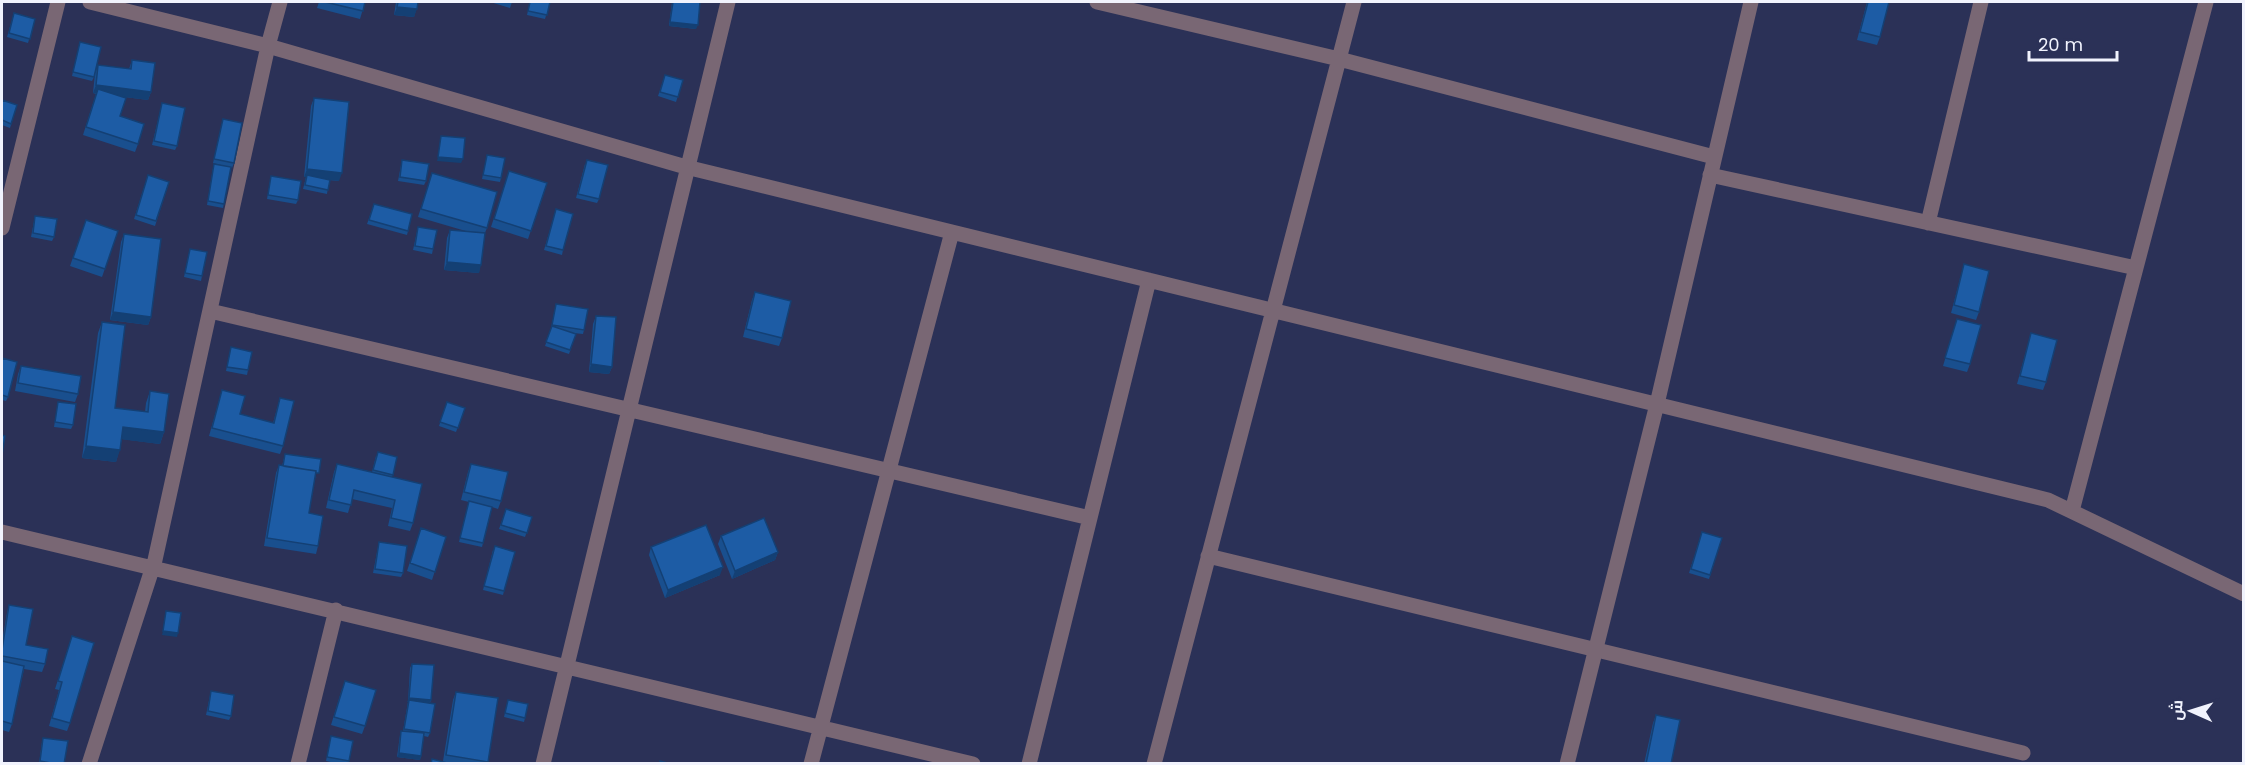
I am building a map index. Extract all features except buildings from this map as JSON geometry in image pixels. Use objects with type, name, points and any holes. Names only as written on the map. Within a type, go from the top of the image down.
[{"type":"street","points":[[2,228],[58,2]]},
{"type":"street","points":[[90,2],[268,46],[686,167],[2048,500],[2244,594]]},
{"type":"street","points":[[89,764],[153,567],[268,46],[280,2]]},
{"type":"street","points":[[543,764],[686,167],[728,2]]},
{"type":"street","points":[[1096,2],[1115,4],[1339,58],[1714,158]]},
{"type":"street","points":[[1154,764],[1354,2]]},
{"type":"street","points":[[1566,764],[1657,404],[1751,2]]},
{"type":"street","points":[[1928,223],[1981,2]]},
{"type":"street","points":[[2072,511],[2206,2]]},
{"type":"street","points":[[1710,175],[2136,268]]},
{"type":"street","points":[[811,764],[952,232]]},
{"type":"street","points":[[1029,764],[1149,280]]},
{"type":"street","points":[[210,311],[1090,518]]},
{"type":"street","points":[[2,531],[973,764]]},
{"type":"street","points":[[1208,556],[2023,753]]},
{"type":"street","points":[[298,764],[336,610]]}]
